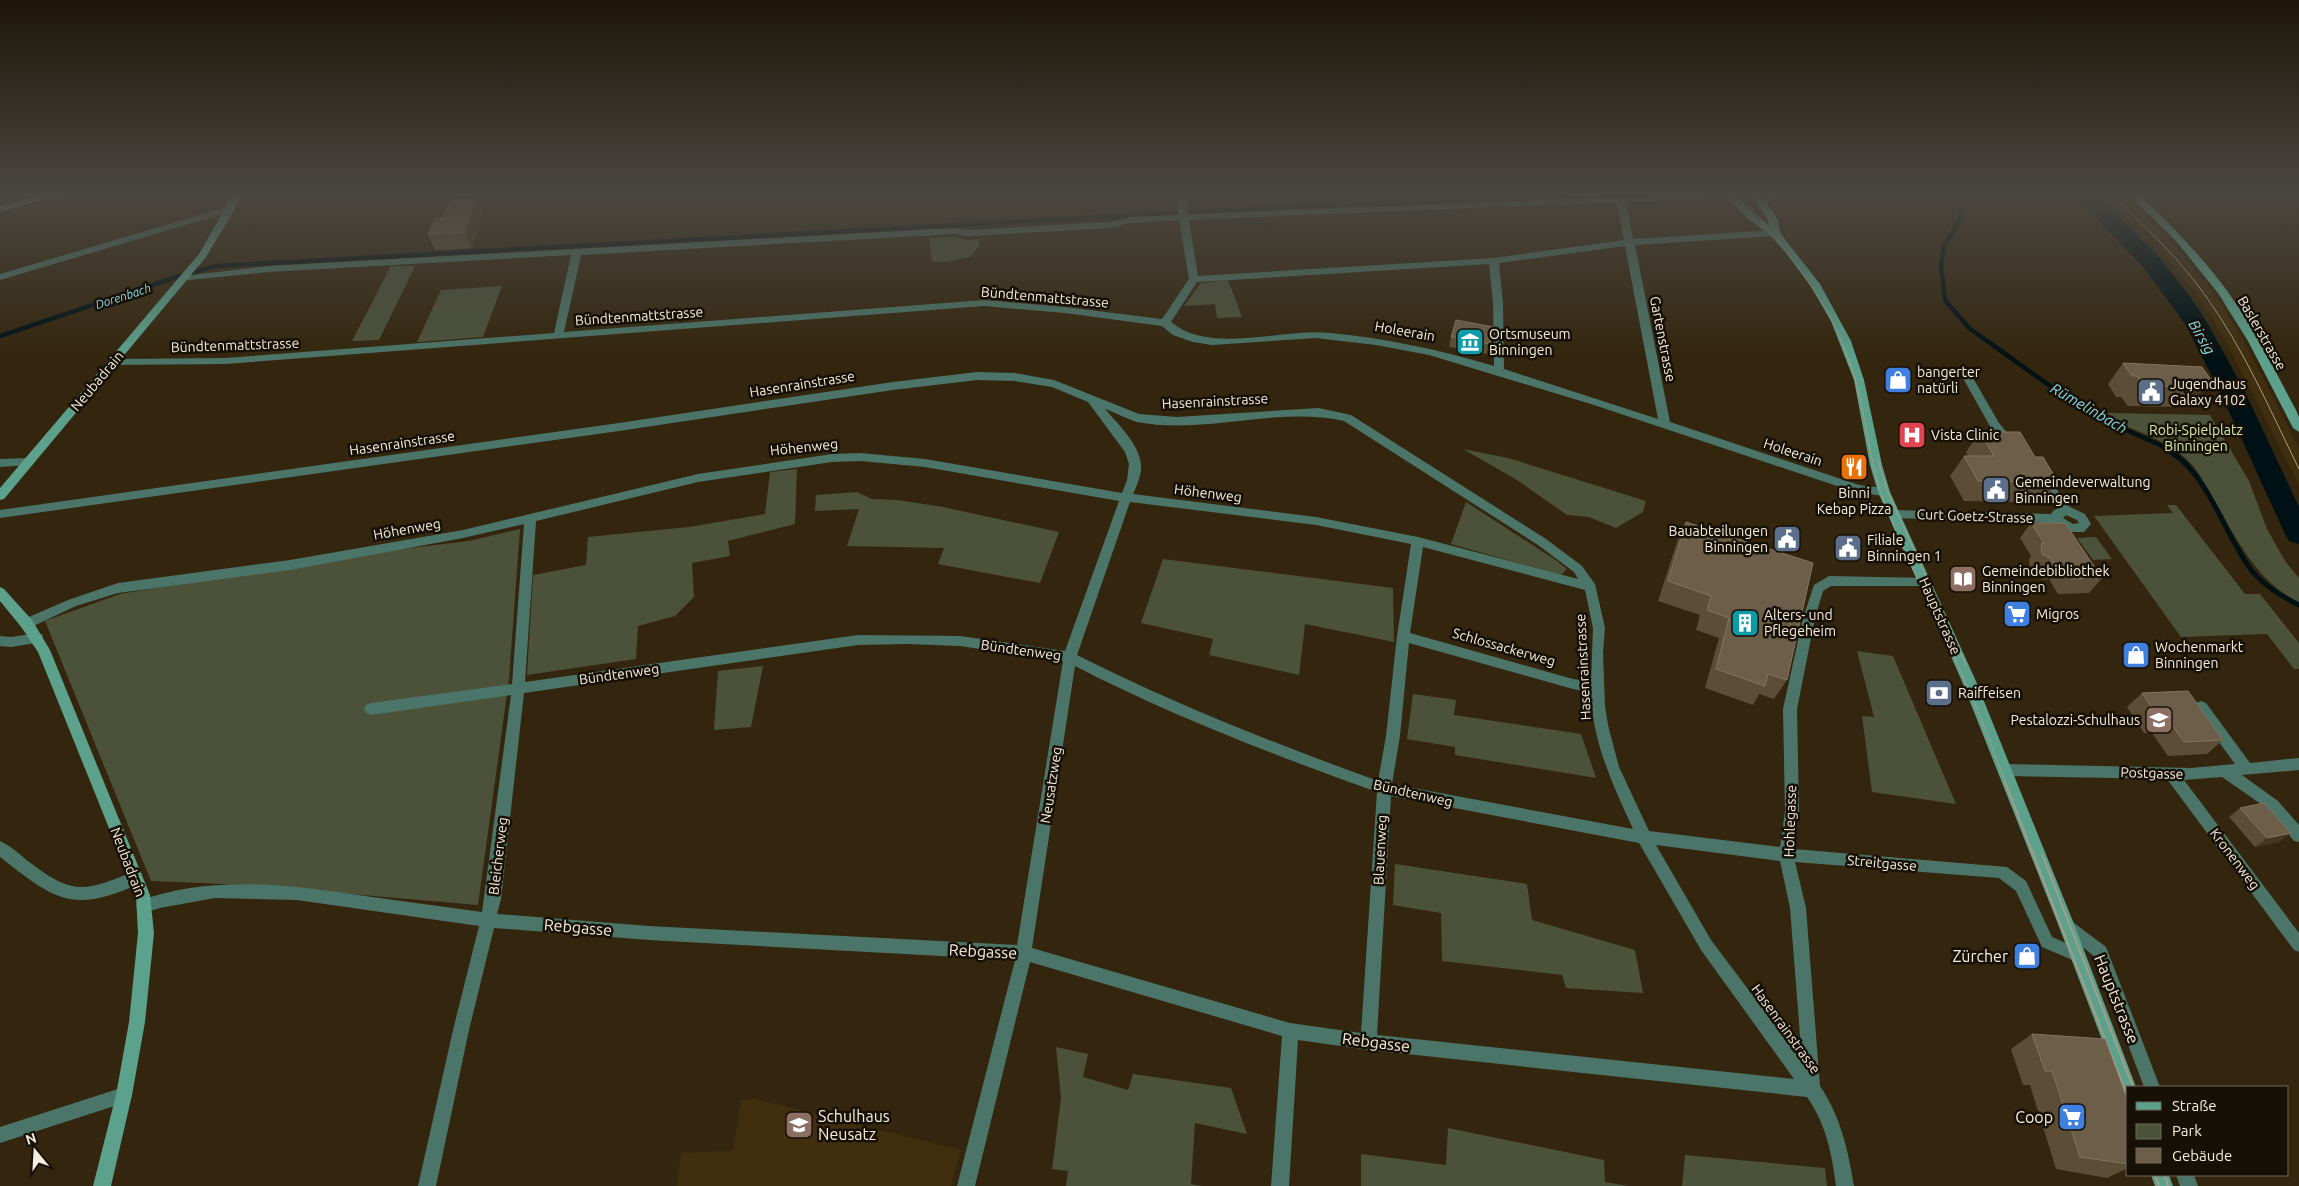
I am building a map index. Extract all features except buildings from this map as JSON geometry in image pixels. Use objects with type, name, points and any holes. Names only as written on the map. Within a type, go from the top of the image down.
[{"type":"main road","name":"Neubadrain","points":[[0,496],[195,266],[207,247]]},
{"type":"main road","name":"Hauptstrasse","points":[[1786,247],[1816,286],[1844,340],[1858,379],[1876,470],[1884,492],[1968,679],[2066,924],[2128,1086]]},
{"type":"main road","name":"Baslerstrasse","points":[[2186,247],[2222,291],[2250,336],[2299,428]]},
{"type":"main road","name":"Neubadrain","points":[[0,592],[27,624],[44,650],[143,895],[146,940],[137,1022],[124,1095],[102,1186]]},
{"type":"street","points":[[0,277],[102,247]]},
{"type":"street","points":[[183,279],[268,269],[661,247]]},
{"type":"street","points":[[1166,323],[1194,279],[1189,247]]},
{"type":"street","points":[[1194,279],[1494,261],[1592,247]]},
{"type":"street","name":"Gartenstrasse","points":[[1631,247],[1665,424]]},
{"type":"street","points":[[558,336],[577,252]]},
{"type":"street","points":[[1494,261],[1498,303],[1499,371]]},
{"type":"street","name":"Bündtenmattstrasse","points":[[113,362],[225,361],[984,303],[1065,310],[1166,323]]},
{"type":"street","name":"Holeerain","points":[[1166,323],[1178,335],[1198,340],[1233,341],[1311,335],[1392,342],[1435,351],[1665,424],[1858,489],[1884,492]]},
{"type":"street","name":"Hasenrainstrasse","points":[[0,514],[619,428],[893,386],[976,376],[1015,377],[1054,384],[1138,418],[1177,420],[1319,412],[1347,418],[1542,542],[1578,569],[1591,587],[1599,628],[1597,688],[1601,725],[1612,768],[1644,837],[1706,945],[1812,1089]]},
{"type":"street","points":[[1969,380],[1995,425],[2018,453]]},
{"type":"street","name":"Neusatzweg","points":[[966,1186],[1024,953],[1070,657],[1125,498],[1133,480],[1135,464],[1125,441],[1093,401]]},
{"type":"street","name":"Höhenweg","points":[[27,624],[72,603],[118,588],[293,564],[463,534],[698,478],[832,458],[860,457],[925,463],[1125,498],[1316,521],[1418,541],[1591,587]]},
{"type":"street","points":[[0,463],[28,462]]},
{"type":"street","name":"Curt Goetz-Strasse","points":[[1893,514],[2062,514],[2046,482],[2034,471]]},
{"type":"street","name":"Bleicherweg","points":[[427,1186],[461,1030],[493,899],[518,689],[530,519]]},
{"type":"street","name":"Blauenweg","points":[[1369,1042],[1384,789],[1393,736],[1403,636],[1418,541]]},
{"type":"street","name":"Hohlegasse","points":[[1845,1186],[1841,1158],[1827,1111],[1812,1089],[1798,908],[1786,855],[1792,811],[1790,709],[1808,624],[1818,588],[1829,580],[1924,581]]},
{"type":"street","name":"Schlossackerweg","points":[[1403,636],[1572,684],[1597,688]]},
{"type":"street","points":[[0,641],[11,642],[37,638]]},
{"type":"street","name":"Bündtenweg","points":[[371,709],[769,651],[858,640],[901,638],[960,641],[1070,657],[1113,679],[1274,749],[1384,789],[1644,837]]},
{"type":"street","points":[[2201,707],[2247,770]]},
{"type":"street","name":"Postgasse","points":[[2005,770],[2171,774],[2226,772],[2299,764]]},
{"type":"street","points":[[2226,772],[2272,805],[2299,836]]},
{"type":"street","name":"Kronenweg","points":[[2171,774],[2299,945]]},
{"type":"street","name":"Streitgasse","points":[[1644,837],[1786,855],[2002,872],[2021,886],[2047,942],[2077,954]]},
{"type":"street","points":[[0,848],[49,886],[70,894],[93,895],[108,891],[136,878]]},
{"type":"street","name":"Rebgasse","points":[[144,906],[160,901],[215,891],[297,893],[488,920],[649,933],[1024,953],[1290,1031],[1369,1042],[1812,1089]]},
{"type":"street","name":"Hauptstrasse","points":[[2066,924],[2101,952],[2152,1086]]},
{"type":"street","points":[[1280,1186],[1290,1031]]},
{"type":"street","points":[[0,1135],[124,1095]]},
{"type":"shaded area","points":[[2159,247],[2176,247],[2216,296],[2241,336],[2299,448],[2299,485],[2222,334],[2198,296]]},
{"type":"shaded area","name":"Schulhaus Neusatz","points":[[755,1099],[961,1150],[951,1186],[677,1186],[681,1153],[733,1151],[741,1100]]},
{"type":"green space","points":[[930,247],[978,247],[970,257],[946,262],[932,261]]},
{"type":"green space","points":[[391,266],[415,266],[379,340],[352,341]]},
{"type":"green space","points":[[1228,280],[1242,317],[1217,318],[1215,304],[1184,306],[1201,283]]},
{"type":"green space","points":[[502,286],[483,337],[417,342],[441,290]]},
{"type":"green space","name":"Robi-Spielplatz Binningen","points":[[2108,413],[2210,415],[2249,481],[2267,529],[2285,561],[2299,578],[2299,603],[2283,593],[2258,569],[2238,541],[2198,473],[2185,458],[2166,444],[2111,420]]},
{"type":"green space","points":[[1463,449],[1508,458],[1646,501],[1643,512],[1616,528],[1589,517],[1567,515],[1517,480]]},
{"type":"green space","points":[[797,469],[795,524],[728,541],[730,556],[692,563],[694,597],[675,616],[638,626],[636,659],[527,675],[533,575],[586,565],[588,537],[689,527],[765,514],[770,472]]},
{"type":"green space","points":[[857,492],[872,499],[898,500],[943,507],[1059,532],[1040,583],[938,564],[944,548],[847,546],[859,509],[815,511],[816,495]]},
{"type":"green space","points":[[1466,502],[1567,569],[1561,575],[1451,544]]},
{"type":"green space","points":[[2167,505],[2176,505],[2245,594],[2260,594],[2299,643],[2299,669],[2294,669],[2267,634],[2181,637],[2094,516],[2173,513]]},
{"type":"green space","points":[[520,529],[509,679],[478,905],[246,885],[151,881],[45,621],[120,594],[335,557],[469,541]]},
{"type":"green space","points":[[2096,537],[2112,559],[2093,560],[2077,538]]},
{"type":"green space","points":[[1163,559],[1393,588],[1394,642],[1305,624],[1299,675],[1209,655],[1213,639],[1141,623]]},
{"type":"green space","points":[[1857,651],[1893,656],[1956,804],[1872,792],[1862,716],[1874,717]]},
{"type":"green space","points":[[763,666],[751,727],[714,730],[718,671]]},
{"type":"green space","points":[[1413,694],[1456,700],[1454,715],[1581,734],[1596,778],[1455,755],[1455,747],[1407,739]]},
{"type":"green space","points":[[1395,864],[1527,884],[1532,920],[1635,950],[1643,993],[1566,988],[1562,975],[1442,961],[1441,913],[1393,905]]},
{"type":"green space","points":[[1056,1047],[1088,1054],[1083,1077],[1128,1090],[1133,1074],[1231,1088],[1247,1134],[1195,1123],[1191,1184],[1202,1186],[1066,1186],[1068,1171],[1052,1169],[1061,1098]]},
{"type":"green space","points":[[1448,1128],[1604,1160],[1605,1182],[1628,1186],[1361,1186],[1361,1154],[1446,1165]]},
{"type":"green space","points":[[1685,1155],[1825,1168],[1827,1186],[1682,1186]]},
{"type":"waterway","name":"Dorenbach","points":[[0,336],[179,276],[216,266],[554,247]]},
{"type":"waterway","name":"Rümelinbach","points":[[1944,247],[1941,266],[1945,300],[1969,328],[2074,403],[2104,420],[2162,446],[2177,457]]},
{"type":"waterway","name":"Birsig","points":[[2138,247],[2168,283],[2197,324],[2232,392],[2299,534]]},
{"type":"waterway","name":"Rümelinbach","points":[[2176,455],[2199,480],[2209,495],[2242,557],[2252,571],[2280,595],[2299,605]]},
{"type":"tram line","points":[[1783,247],[1818,297],[1843,344],[1857,386],[1875,471],[1885,505],[1904,551],[1973,700],[2006,783]]},
{"type":"tram line","points":[[2165,247],[2195,281],[2232,337],[2256,380],[2299,469]]},
{"type":"tram line","points":[[1878,460],[1887,490],[1966,666]]},
{"type":"tram line","points":[[2005,782],[2126,1093]]},
{"type":"tram line","points":[[2042,854],[2133,1086]]},
{"type":"tram line","points":[[2155,1176],[2159,1186]]},
{"type":"tram line","points":[[2165,1176],[2168,1186]]},
{"type":"place","name":"Ortsmuseum Binningen","points":[[1470,342]]},
{"type":"place","name":"bangerter natürli","points":[[1898,380]]},
{"type":"place","name":"Jugendhaus Galaxy 4102","points":[[2151,392]]},
{"type":"place","name":"Vista Clinic","points":[[1912,435]]},
{"type":"place","name":"Binni Kebap Pizza","points":[[1854,467]]},
{"type":"place","name":"Gemeindeverwaltung Binningen","points":[[1996,490]]},
{"type":"place","name":"Bauabteilungen Binningen","points":[[1787,539]]},
{"type":"place","name":"Filiale Binningen 1","points":[[1848,548]]},
{"type":"place","name":"Gemeindebibliothek Binningen","points":[[1963,579]]},
{"type":"place","name":"Migros","points":[[2017,614]]},
{"type":"place","name":"Alters- und Pflegeheim","points":[[1745,623]]},
{"type":"place","name":"Wochenmarkt Binningen","points":[[2136,655]]},
{"type":"place","name":"Raiffeisen","points":[[1939,693]]},
{"type":"place","name":"Pestalozzi-Schulhaus","points":[[2159,720]]},
{"type":"place","name":"Zürcher","points":[[2027,956]]},
{"type":"place","name":"Coop","points":[[2072,1117]]},
{"type":"place","name":"Schulhaus Neusatz","points":[[799,1125]]}]
